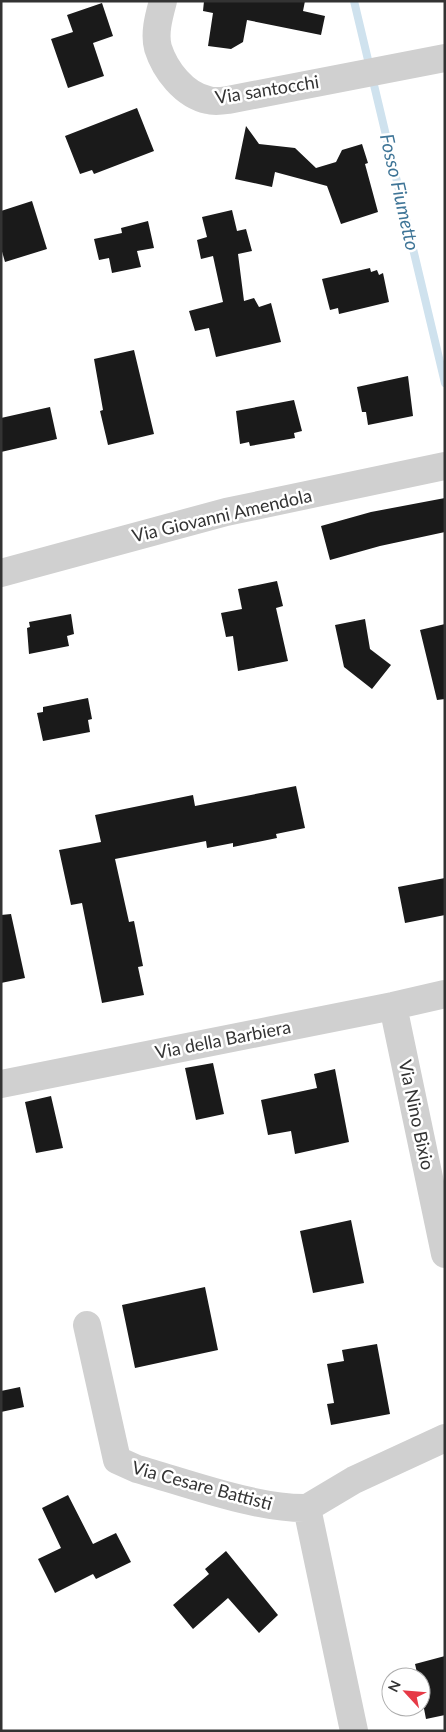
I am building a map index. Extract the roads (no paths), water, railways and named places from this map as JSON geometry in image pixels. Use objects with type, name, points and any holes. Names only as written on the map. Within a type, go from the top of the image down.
[{"type":"street","name":"Via santocchi","points":[[162,1],[157,24],[158,47],[168,70],[182,86],[196,96],[209,101],[228,100],[445,58]]},
{"type":"street","name":"Via Giovanni Amendola","points":[[1,573],[226,512],[444,466]]},
{"type":"street","name":"Via della Barbiera","points":[[1,1084],[445,994]]},
{"type":"street","name":"Via Nino Bixio","points":[[392,1006],[445,1254]]},
{"type":"street","name":"Via Cesare Battisti","points":[[87,1325],[117,1460],[137,1469],[265,1504],[288,1508],[307,1508]]},
{"type":"street","points":[[354,1731],[307,1508],[354,1480],[445,1438]]},
{"type":"waterway","name":"Fosso Fiumetto","points":[[354,1],[445,383]]}]
